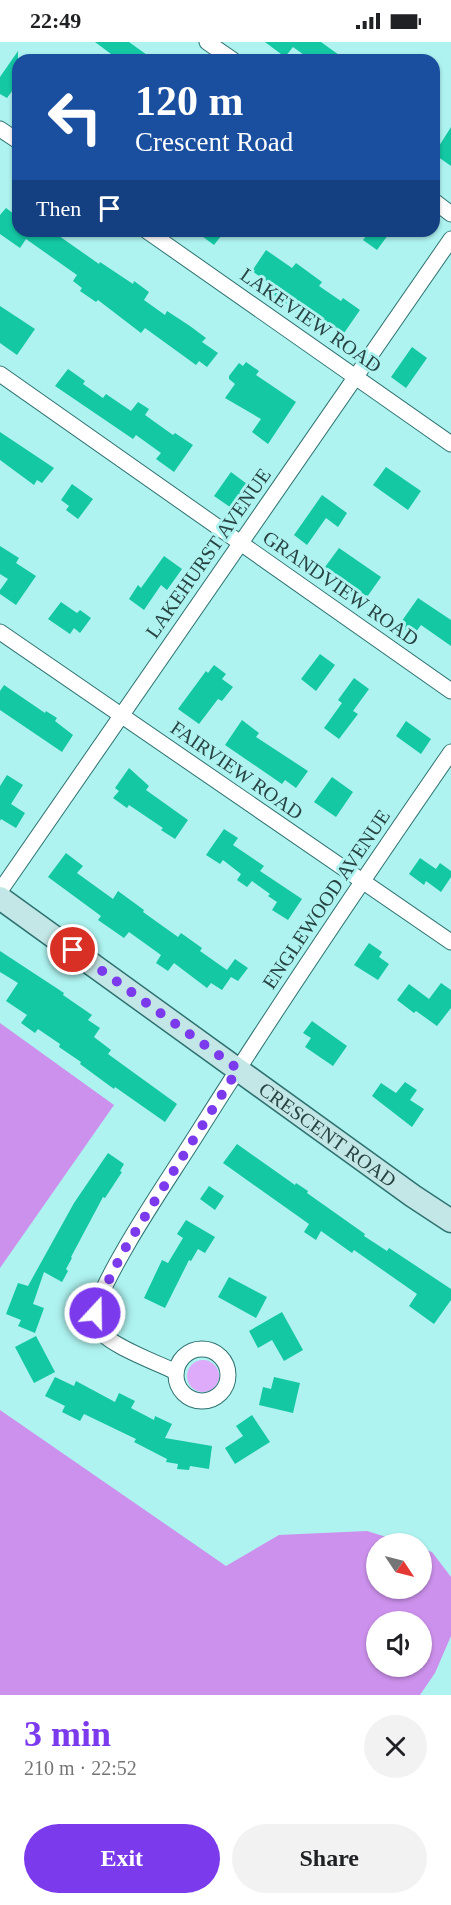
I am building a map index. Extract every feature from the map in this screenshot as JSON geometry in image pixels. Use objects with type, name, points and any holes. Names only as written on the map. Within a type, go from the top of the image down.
[{"type":"street","points":[[207,42],[224,54]]},
{"type":"street","name":"LAKEVIEW ROAD","points":[[156,237],[451,444]]},
{"type":"street","name":"LAKEHURST AVENUE","points":[[0,891],[451,238]]},
{"type":"street","name":"GRANDVIEW ROAD","points":[[0,374],[451,691]]},
{"type":"street","name":"FAIRVIEW ROAD","points":[[0,632],[451,942]]},
{"type":"street","name":"ENGLEWOOD AVENUE","points":[[176,1372],[111,1341],[101,1333],[95,1323],[95,1313],[104,1291],[127,1245],[238,1069],[362,881],[451,752]]},
{"type":"street","name":"CRESCENT ROAD","points":[[0,897],[404,1190],[451,1221]]},
{"type":"shaded area","points":[[0,1023],[114,1105],[0,1268]]},
{"type":"shaded area","points":[[203,1360],[214,1365],[219,1376],[214,1387],[203,1392],[192,1387],[187,1376],[192,1365]]},
{"type":"shaded area","points":[[0,1410],[226,1566],[279,1535],[367,1531],[374,1533],[366,1533],[366,1599],[432,1599],[432,1552],[451,1577],[451,1636],[435,1673],[420,1695],[0,1695]]},
{"type":"building","points":[[95,42],[129,42],[146,54],[111,54]]},
{"type":"building","points":[[265,42],[321,42],[338,54],[303,54],[293,47],[287,54],[281,54]]},
{"type":"building","points":[[12,60],[12,91],[7,98],[0,94],[0,77]]},
{"type":"building","points":[[451,127],[451,166],[440,158],[440,144]]},
{"type":"building","points":[[6,208],[12,212],[12,237],[61,237],[99,264],[100,262],[133,284],[134,281],[149,292],[144,300],[165,315],[167,311],[190,326],[206,338],[202,342],[218,353],[207,367],[199,361],[196,365],[145,328],[141,333],[98,300],[96,302],[80,291],[82,288],[73,281],[77,275],[26,239],[20,248],[0,234],[0,215]]},
{"type":"building","points":[[203,237],[220,237],[214,245]]},
{"type":"building","points":[[365,237],[387,237],[377,250],[363,240]]},
{"type":"building","points":[[266,250],[292,268],[296,263],[322,282],[319,286],[341,301],[343,298],[360,310],[342,336],[289,300],[287,304],[274,295],[278,289],[252,271]]},
{"type":"building","points":[[0,306],[35,329],[17,355],[0,343]]},
{"type":"building","points":[[412,347],[427,358],[406,388],[391,377]]},
{"type":"building","points":[[246,362],[259,371],[256,375],[296,402],[268,444],[252,432],[261,419],[225,398],[235,384],[229,376],[239,363],[243,366]]},
{"type":"building","points":[[68,369],[85,381],[83,384],[103,398],[106,394],[131,411],[138,402],[149,409],[145,415],[173,435],[175,433],[193,445],[174,472],[156,459],[161,453],[136,435],[133,439],[55,386]]},
{"type":"building","points":[[0,432],[54,468],[42,483],[37,480],[34,485],[0,460]]},
{"type":"building","points":[[386,467],[421,491],[408,510],[373,485]]},
{"type":"building","points":[[231,472],[247,484],[230,507],[214,496]]},
{"type":"building","points":[[72,484],[93,499],[78,519],[66,510],[69,506],[61,500]]},
{"type":"building","points":[[322,495],[347,513],[338,527],[326,518],[307,545],[294,535]]},
{"type":"building","points":[[0,546],[19,558],[16,563],[36,576],[16,605],[0,594],[0,590],[8,579],[0,574]]},
{"type":"building","points":[[339,548],[381,577],[367,597],[325,567]]},
{"type":"building","points":[[164,556],[182,569],[167,590],[161,585],[144,610],[129,599],[138,585],[141,588]]},
{"type":"building","points":[[418,598],[451,620],[451,646],[421,625],[413,636],[399,625]]},
{"type":"building","points":[[61,602],[77,613],[80,610],[91,618],[80,633],[74,628],[70,634],[48,619]]},
{"type":"building","points":[[320,654],[335,665],[316,691],[301,679]]},
{"type":"building","points":[[214,665],[226,674],[222,679],[233,687],[222,701],[218,699],[199,724],[178,709],[206,671],[208,673]]},
{"type":"building","points":[[354,678],[369,689],[353,711],[358,714],[339,739],[324,728],[342,703],[338,700]]},
{"type":"building","points":[[4,685],[45,713],[46,711],[57,718],[55,721],[73,735],[62,752],[0,710],[0,691]]},
{"type":"building","points":[[242,720],[259,733],[256,737],[308,771],[296,788],[285,780],[282,784],[225,745]]},
{"type":"building","points":[[406,721],[431,739],[421,754],[396,736]]},
{"type":"building","points":[[129,768],[149,786],[146,790],[188,820],[175,839],[129,805],[127,808],[113,798],[119,791],[115,788]]},
{"type":"building","points":[[7,775],[23,785],[11,804],[25,813],[16,828],[1,819],[0,821],[0,786]]},
{"type":"building","points":[[332,777],[353,792],[336,817],[314,802]]},
{"type":"building","points":[[224,829],[238,838],[233,845],[264,866],[260,871],[302,899],[288,920],[272,910],[277,902],[268,896],[270,894],[252,881],[247,887],[237,880],[241,874],[223,860],[220,864],[206,855]]},
{"type":"building","points":[[66,853],[83,866],[77,873],[113,899],[118,891],[178,937],[181,933],[202,948],[200,951],[227,970],[235,959],[248,968],[238,981],[231,977],[222,990],[211,983],[207,988],[174,963],[168,971],[156,963],[161,955],[129,932],[124,938],[98,920],[101,916],[48,877]]},
{"type":"building","points":[[420,858],[436,869],[440,863],[451,871],[451,877],[441,892],[426,881],[424,885],[409,874]]},
{"type":"building","points":[[369,943],[382,952],[379,957],[389,964],[378,980],[354,965]]},
{"type":"building","points":[[0,951],[64,993],[63,995],[92,1015],[88,1020],[100,1028],[94,1037],[111,1050],[108,1054],[177,1104],[165,1122],[80,1064],[81,1062],[59,1047],[60,1044],[38,1029],[35,1033],[21,1023],[27,1015],[6,1001],[18,983],[0,972]]},
{"type":"building","points":[[441,983],[451,990],[451,1008],[437,1026],[397,1000],[409,984],[429,999]]},
{"type":"building","points":[[312,1021],[347,1046],[333,1066],[305,1047],[311,1038],[303,1033]]},
{"type":"building","points":[[405,1082],[417,1090],[410,1100],[424,1109],[412,1127],[372,1096],[381,1083],[396,1093]]},
{"type":"building","points":[[237,1144],[295,1185],[296,1183],[308,1191],[307,1193],[365,1234],[364,1236],[387,1251],[389,1248],[451,1289],[451,1300],[434,1324],[409,1306],[417,1294],[354,1250],[352,1253],[321,1231],[316,1240],[304,1232],[309,1224],[223,1163]]},
{"type":"building","points":[[108,1153],[124,1164],[120,1171],[122,1172],[105,1198],[103,1197],[71,1257],[66,1269],[68,1271],[62,1282],[44,1272],[33,1304],[44,1308],[35,1333],[18,1326],[21,1320],[6,1314],[18,1283],[28,1286],[74,1203]]},
{"type":"building","points":[[209,1186],[224,1196],[215,1210],[200,1199]]},
{"type":"building","points":[[186,1220],[215,1237],[205,1253],[198,1249],[191,1261],[189,1260],[165,1308],[144,1298],[162,1260],[168,1263],[183,1238],[177,1234]]},
{"type":"building","points":[[229,1277],[267,1297],[256,1318],[218,1297]]},
{"type":"building","points":[[282,1312],[303,1350],[284,1361],[272,1340],[258,1348],[249,1331]]},
{"type":"building","points":[[36,1336],[55,1372],[34,1383],[15,1347]]},
{"type":"building","points":[[55,1377],[74,1386],[76,1381],[115,1402],[119,1393],[135,1401],[131,1408],[154,1420],[155,1416],[172,1424],[165,1438],[212,1446],[209,1469],[190,1466],[189,1470],[177,1469],[178,1464],[166,1462],[167,1459],[134,1442],[136,1439],[84,1414],[80,1421],[62,1412],[65,1406],[45,1396]]},
{"type":"building","points":[[274,1377],[300,1383],[293,1413],[259,1405],[263,1387],[271,1389]]},
{"type":"building","points":[[252,1415],[270,1442],[235,1464],[225,1448],[243,1436],[236,1426]]},
{"type":"route","points":[[73,950],[238,1069],[127,1245],[95,1313]]}]
